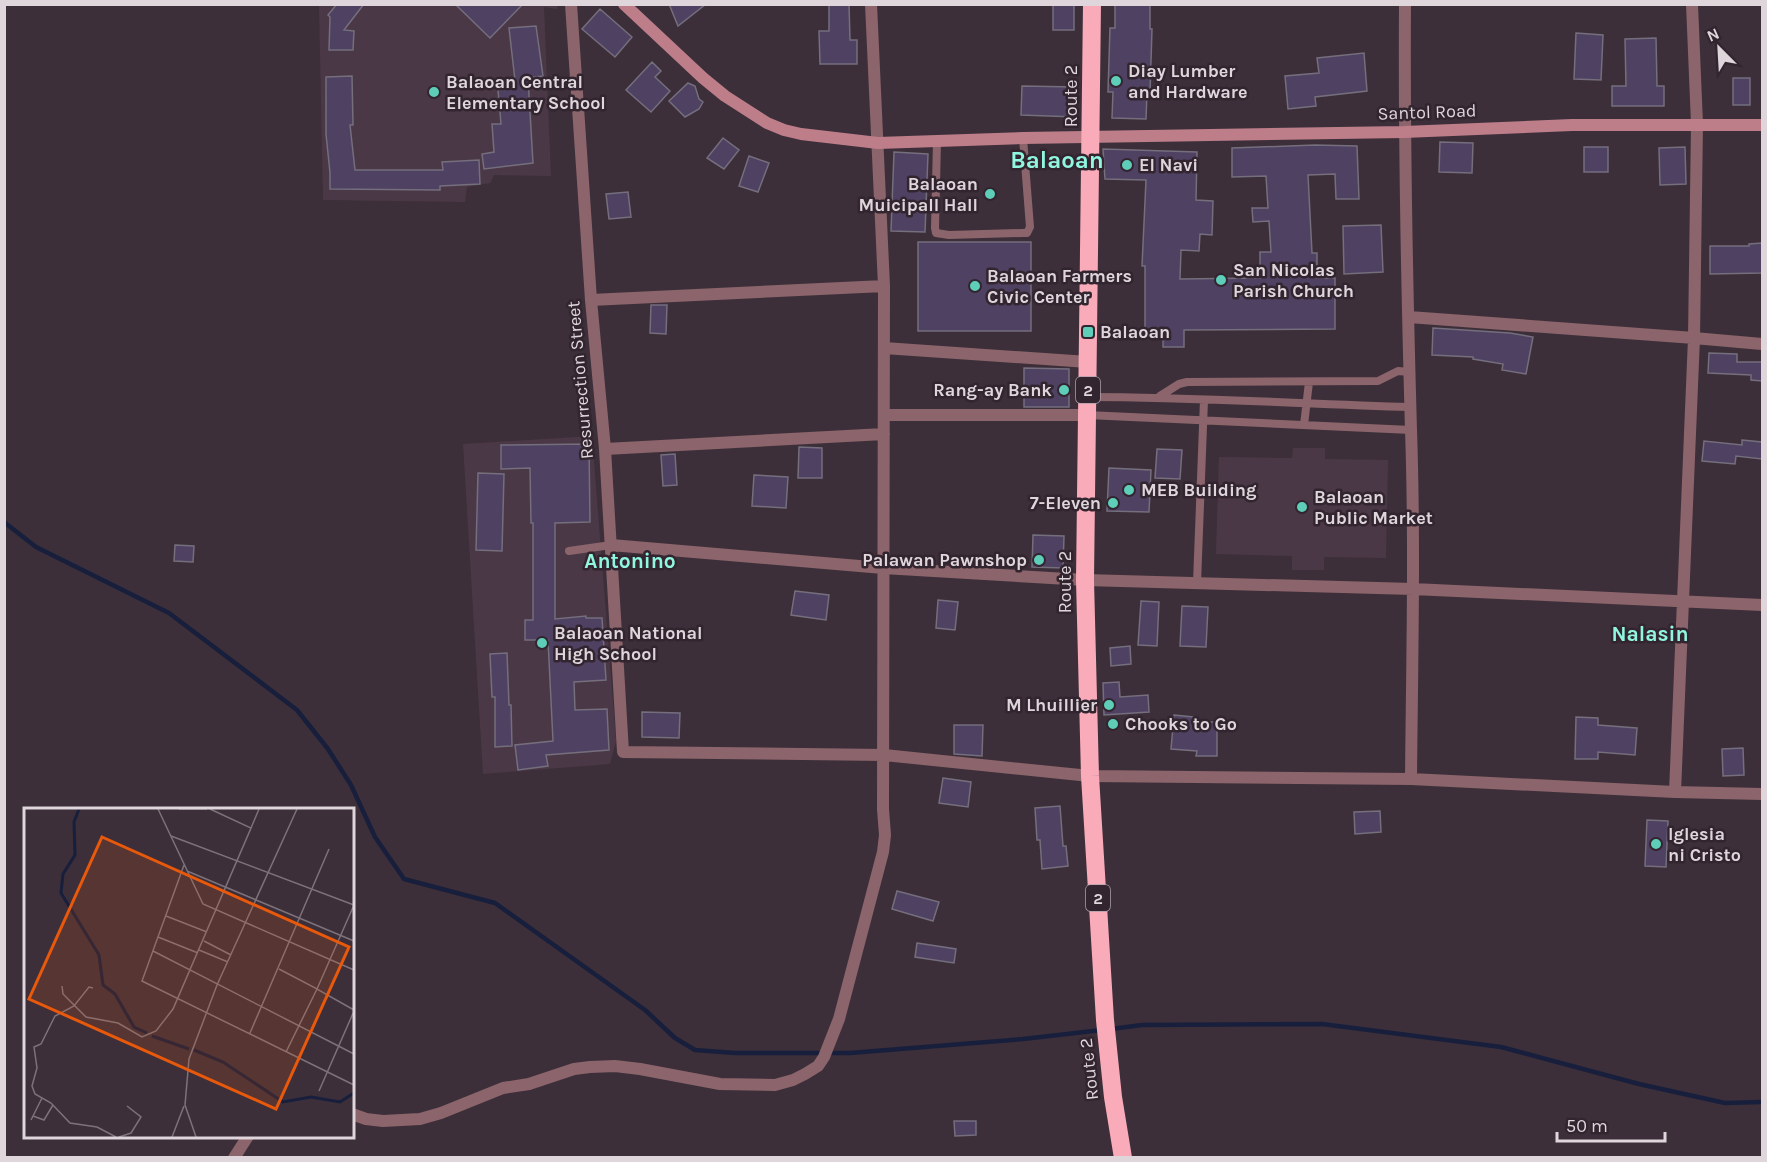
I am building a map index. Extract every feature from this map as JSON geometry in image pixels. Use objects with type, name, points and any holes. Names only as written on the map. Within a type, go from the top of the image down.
[{"type":"highway","name":"Route 2","points":[[1092,4],[1085,580],[1090,776],[1105,1020],[1113,1097],[1123,1158]]},
{"type":"main road","name":"Santol Road","points":[[624,4],[724,96],[767,123],[801,134],[878,143],[1023,138],[1404,132],[1572,125],[1762,125]]},
{"type":"street","name":"Resurrection Street","points":[[571,4],[591,300],[605,449],[623,752],[884,755]]},
{"type":"street","points":[[354,1115],[383,1121],[420,1119],[503,1088],[529,1084],[574,1069],[590,1067],[615,1066],[640,1069],[720,1084],[775,1085],[793,1080],[818,1066],[824,1057],[839,1019],[883,852],[885,835],[883,809],[884,286],[871,4]]},
{"type":"street","points":[[1405,4],[1404,132],[1413,589],[1411,779]]},
{"type":"street","points":[[1674,792],[1694,338],[1696,124],[1692,4]]},
{"type":"street","points":[[591,300],[884,286]]},
{"type":"street","points":[[1409,317],[1762,344]]},
{"type":"street","points":[[884,348],[1088,362]]},
{"type":"street","points":[[884,415],[1087,406]]},
{"type":"street","points":[[605,449],[884,434]]},
{"type":"street","points":[[611,546],[883,568],[1085,580],[1413,589],[1762,605]]},
{"type":"street","points":[[884,755],[1090,776],[1411,779],[1762,794]]},
{"type":"street","points":[[234,1158],[247,1138]]},
{"type":"lane","points":[[937,141],[936,232],[949,235],[1023,233],[1030,227],[1023,138]]},
{"type":"lane","points":[[1159,397],[1179,384],[1187,382],[1378,381],[1398,371],[1410,372]]},
{"type":"lane","points":[[1304,425],[1308,381]]},
{"type":"lane","points":[[1087,406],[1159,397],[1410,407]]},
{"type":"lane","points":[[1197,583],[1204,400]]},
{"type":"lane","points":[[1087,406],[1203,420],[1411,430]]},
{"type":"lane","points":[[569,551],[611,546]]},
{"type":"shaded area","name":"Balaoan Central Elementary School","points":[[319,5],[557,5],[557,9],[544,7],[551,176],[494,175],[490,183],[467,187],[465,202],[323,200]]},
{"type":"shaded area","name":"Balaoan National High School","points":[[592,436],[616,741],[610,764],[483,774],[463,444]]},
{"type":"shaded area","name":"Balaoan Public Market","points":[[1293,448],[1325,448],[1325,459],[1388,460],[1386,558],[1324,557],[1324,570],[1292,570],[1292,556],[1216,554],[1219,457],[1292,458]]},
{"type":"building","points":[[337,4],[364,4],[344,30],[354,31],[353,50],[329,50],[330,17],[328,15]]},
{"type":"building","points":[[455,4],[523,4],[490,38]]},
{"type":"building","points":[[669,4],[706,4],[678,26]]},
{"type":"building","points":[[829,4],[849,4],[850,40],[857,40],[857,64],[820,64],[819,31],[829,31]]},
{"type":"building","points":[[1053,4],[1074,4],[1074,30],[1053,30]]},
{"type":"building","points":[[1115,4],[1150,4],[1150,29],[1152,29],[1150,93],[1147,93],[1146,119],[1112,118],[1113,92],[1108,92],[1110,28],[1115,28]]},
{"type":"building","points":[[600,9],[632,37],[615,57],[582,29]]},
{"type":"building","points":[[536,26],[543,76],[528,78],[533,163],[484,169],[482,154],[494,152],[492,124],[501,124],[498,90],[516,89],[509,28]]},
{"type":"building","points":[[1576,33],[1603,35],[1601,80],[1574,79]]},
{"type":"building","points":[[1656,38],[1657,86],[1664,86],[1664,106],[1612,106],[1612,86],[1626,86],[1625,39]]},
{"type":"building","points":[[1364,53],[1367,91],[1315,97],[1316,106],[1288,109],[1285,76],[1319,73],[1317,58]]},
{"type":"building","points":[[652,62],[661,71],[655,77],[670,91],[651,112],[626,90]]},
{"type":"building","points":[[352,76],[353,125],[350,125],[355,170],[443,170],[442,162],[479,160],[480,184],[440,186],[440,190],[330,189],[326,134],[326,77]]},
{"type":"building","points":[[1733,78],[1750,78],[1750,105],[1733,105]]},
{"type":"building","points":[[688,83],[695,86],[699,99],[703,102],[699,109],[685,117],[669,101]]},
{"type":"building","points":[[1022,86],[1076,87],[1076,117],[1021,115]]},
{"type":"building","points":[[723,138],[739,150],[724,169],[707,158]]},
{"type":"building","points":[[1440,142],[1473,143],[1472,173],[1439,172]]},
{"type":"building","points":[[1357,146],[1359,199],[1336,199],[1335,174],[1308,175],[1312,253],[1317,253],[1317,278],[1335,278],[1335,329],[1184,330],[1184,347],[1163,347],[1163,330],[1145,330],[1145,266],[1142,266],[1146,180],[1105,179],[1103,149],[1197,152],[1196,200],[1213,201],[1212,235],[1200,234],[1199,251],[1181,250],[1180,279],[1260,278],[1260,252],[1271,252],[1269,221],[1253,222],[1252,208],[1268,208],[1266,176],[1232,177],[1232,148]]},
{"type":"building","points":[[1584,147],[1608,147],[1608,172],[1584,172]]},
{"type":"building","points":[[1685,147],[1686,184],[1660,185],[1659,148]]},
{"type":"building","points":[[894,152],[928,154],[925,232],[891,231]]},
{"type":"building","points":[[749,156],[769,163],[758,192],[739,186]]},
{"type":"building","points":[[628,192],[631,217],[609,219],[606,194]]},
{"type":"building","points":[[1381,225],[1383,272],[1344,274],[1343,226]]},
{"type":"building","name":"Balaoan Farmers Civic Center","points":[[918,242],[1031,242],[1031,331],[918,331]]},
{"type":"building","points":[[1762,243],[1762,273],[1710,274],[1710,246],[1749,246],[1749,244]]},
{"type":"building","points":[[651,305],[667,305],[666,334],[650,333]]},
{"type":"building","points":[[1433,328],[1510,333],[1533,337],[1526,374],[1502,370],[1503,364],[1473,359],[1473,357],[1432,355]]},
{"type":"building","points":[[1709,353],[1737,354],[1737,362],[1762,362],[1762,381],[1751,380],[1751,375],[1708,373]]},
{"type":"building","points":[[1024,368],[1069,369],[1069,407],[1024,407]]},
{"type":"building","points":[[1742,440],[1762,442],[1762,459],[1736,456],[1735,464],[1702,461],[1704,441],[1742,445]]},
{"type":"building","points":[[589,444],[590,522],[555,523],[555,619],[586,616],[586,618],[602,618],[606,680],[574,682],[575,710],[607,709],[609,750],[546,755],[548,766],[518,770],[515,745],[553,741],[548,640],[525,640],[525,620],[533,620],[533,523],[531,523],[530,468],[501,469],[501,445]]},
{"type":"building","points":[[799,447],[822,448],[822,478],[798,478]]},
{"type":"building","points":[[1157,449],[1182,450],[1180,479],[1155,478]]},
{"type":"building","points":[[675,454],[677,485],[663,486],[661,455]]},
{"type":"building","name":"MEB Building","points":[[1109,468],[1151,470],[1149,512],[1107,511]]},
{"type":"building","points":[[478,473],[504,474],[502,551],[476,550]]},
{"type":"building","points":[[754,475],[788,477],[786,508],[752,506]]},
{"type":"building","points":[[1033,535],[1064,536],[1063,568],[1032,567]]},
{"type":"building","points":[[175,545],[194,546],[193,562],[174,561]]},
{"type":"building","points":[[795,591],[829,595],[826,620],[791,615]]},
{"type":"building","points":[[938,600],[958,602],[955,630],[936,628]]},
{"type":"building","points":[[1141,601],[1159,602],[1157,646],[1138,645]]},
{"type":"building","points":[[1182,606],[1208,607],[1206,647],[1180,646]]},
{"type":"building","points":[[1130,646],[1131,664],[1111,666],[1110,648]]},
{"type":"building","points":[[507,653],[512,746],[495,747],[495,697],[492,697],[490,654]]},
{"type":"building","points":[[1119,682],[1120,697],[1148,695],[1149,712],[1104,715],[1103,683]]},
{"type":"building","points":[[642,712],[680,713],[679,738],[642,737]]},
{"type":"building","points":[[1174,715],[1193,717],[1193,722],[1217,722],[1217,756],[1196,756],[1197,751],[1171,749]]},
{"type":"building","points":[[1576,717],[1598,718],[1598,725],[1637,728],[1635,755],[1598,752],[1598,759],[1575,759]]},
{"type":"building","points":[[954,725],[983,725],[982,756],[954,754]]},
{"type":"building","points":[[1743,748],[1744,775],[1723,776],[1722,749]]},
{"type":"building","points":[[943,778],[971,782],[968,807],[939,803]]},
{"type":"building","points":[[1060,806],[1063,846],[1066,846],[1068,866],[1042,869],[1035,808]]},
{"type":"building","points":[[1380,811],[1381,832],[1355,834],[1354,812]]},
{"type":"building","name":"Iglesia ni Cristo","points":[[1647,820],[1668,821],[1666,867],[1645,866]]},
{"type":"building","points":[[897,891],[939,902],[933,921],[892,909]]},
{"type":"building","points":[[917,943],[956,949],[954,963],[915,957]]},
{"type":"building","points":[[954,1121],[976,1121],[976,1135],[955,1136]]},
{"type":"waterway","points":[[4,522],[36,547],[169,613],[297,710],[328,749],[351,785],[375,837],[404,879],[495,903],[645,1010],[675,1038],[695,1050],[735,1053],[820,1053]]},
{"type":"waterway","points":[[1111,1029],[1142,1025],[1322,1024],[1501,1047],[1639,1084],[1725,1103],[1762,1102]]},
{"type":"waterway","points":[[831,1053],[1023,1039],[1102,1030]]},
{"type":"place","name":"Diay Lumber and Hardware","points":[[1116,81]]},
{"type":"place","name":"Balaoan Central Elementary School","points":[[434,92]]},
{"type":"place","name":"El Navi","points":[[1127,165]]},
{"type":"place","name":"Balaoan Muicipall Hall","points":[[990,194]]},
{"type":"place","name":"San Nicolas Parish Church","points":[[1221,280]]},
{"type":"place","name":"Balaoan Farmers Civic Center","points":[[975,286]]},
{"type":"place","name":"Balaoan","points":[[1088,332]]},
{"type":"place","name":"Rang-ay Bank","points":[[1064,390]]},
{"type":"place","name":"MEB Building","points":[[1129,490]]},
{"type":"place","name":"7-Eleven","points":[[1113,503]]},
{"type":"place","name":"Balaoan Public Market","points":[[1302,507]]},
{"type":"place","name":"Palawan Pawnshop","points":[[1039,560]]},
{"type":"place","name":"Balaoan National High School","points":[[542,643]]},
{"type":"place","name":"M Lhuillier","points":[[1109,705]]},
{"type":"place","name":"Chooks to Go","points":[[1113,724]]},
{"type":"place","name":"Iglesia ni Cristo","points":[[1656,844]]},
{"type":"district","name":"Balaoan","points":[[1057,160]]},
{"type":"district","name":"Antonino","points":[[630,561]]},
{"type":"district","name":"Nalasin","points":[[1650,634]]}]
